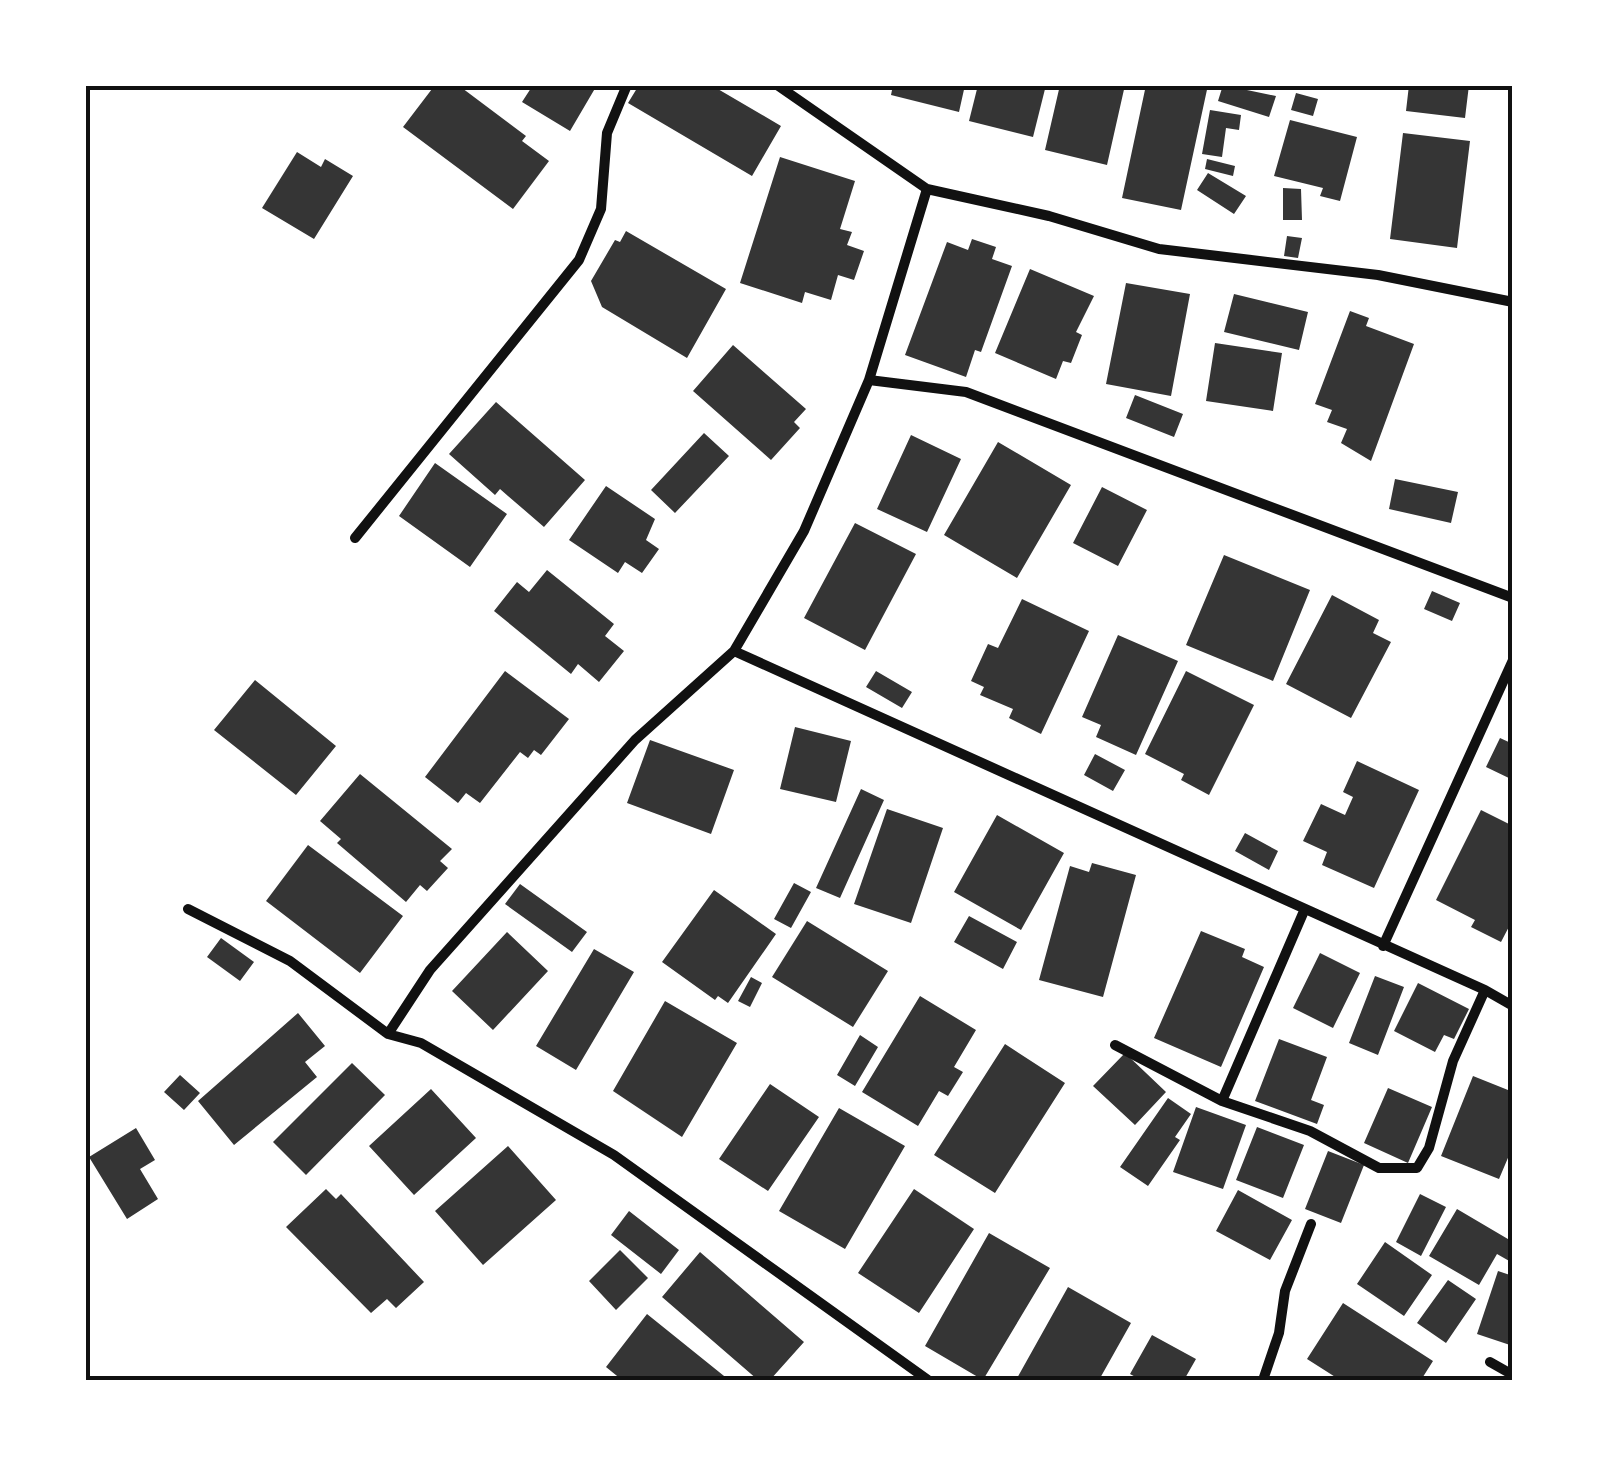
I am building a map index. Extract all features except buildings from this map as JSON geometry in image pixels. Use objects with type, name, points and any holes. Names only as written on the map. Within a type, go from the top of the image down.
[{"type":"street","points":[[355,538],[579,260],[601,209],[608,133],[627,85]]},
{"type":"street","points":[[777,85],[927,189],[1049,216],[1160,249],[1378,275],[1513,302]]},
{"type":"street","points":[[388,1034],[430,970],[636,740],[734,651],[804,531],[868,380],[927,189]]},
{"type":"street","points":[[868,380],[966,392],[1513,598]]},
{"type":"street","points":[[734,651],[1513,1006]]},
{"type":"street","points":[[1383,946],[1513,660]]},
{"type":"street","points":[[188,908],[290,961],[388,1034],[422,1043],[614,1155],[928,1380]]},
{"type":"street","points":[[1222,1101],[1304,911]]},
{"type":"street","points":[[1114,1046],[1222,1101],[1310,1131],[1379,1168],[1417,1168],[1429,1148],[1453,1061],[1485,990]]},
{"type":"street","points":[[1262,1380],[1280,1332],[1285,1292],[1310,1224]]},
{"type":"street","points":[[1490,1362],[1513,1375]]}]
